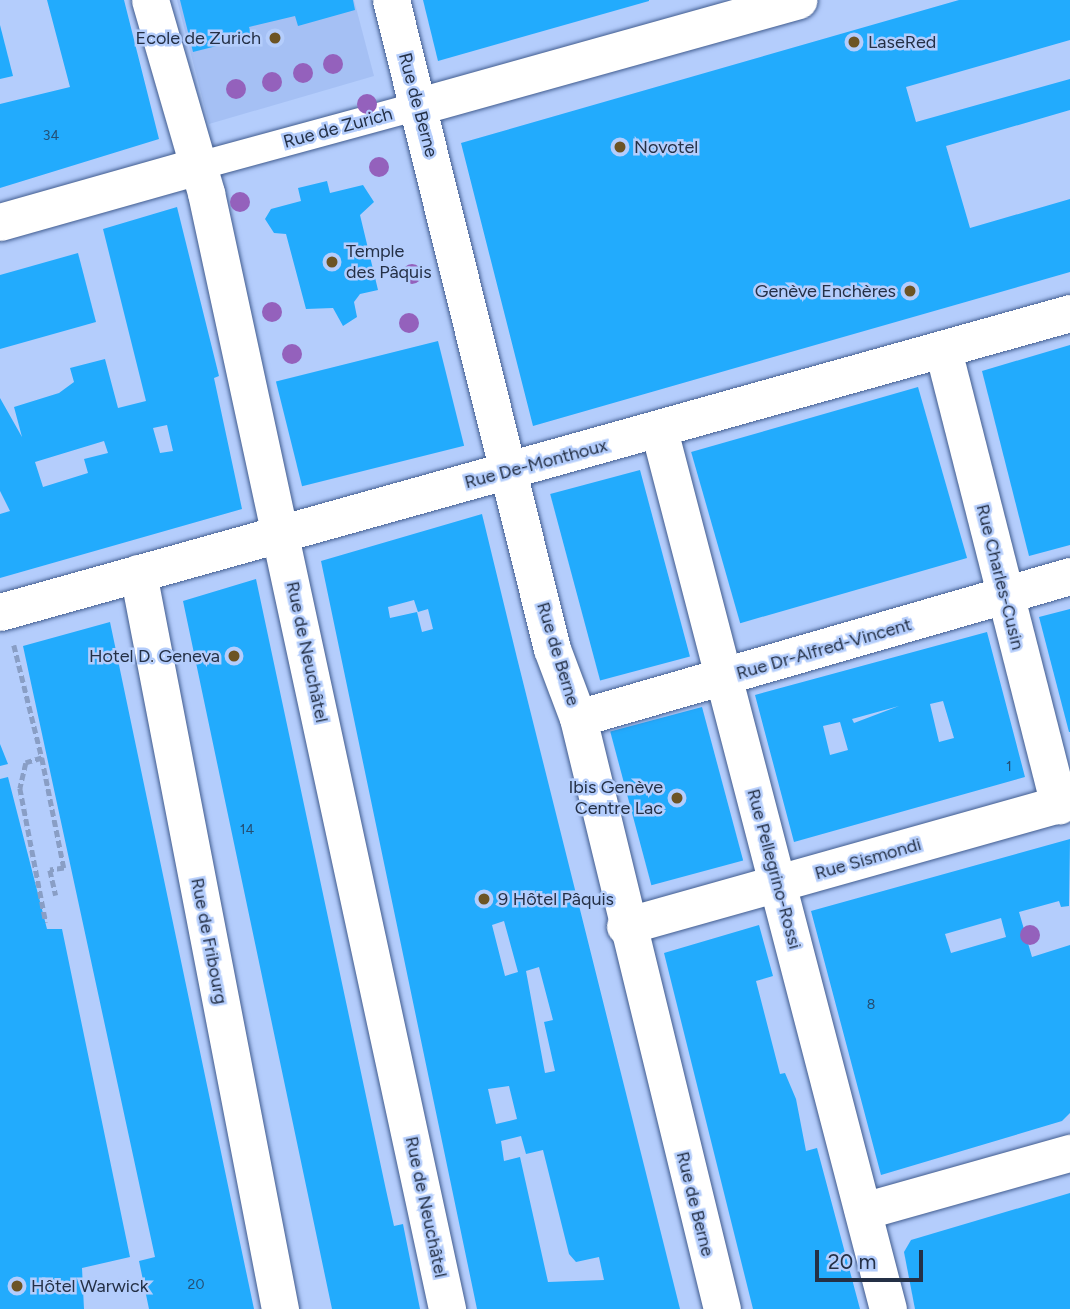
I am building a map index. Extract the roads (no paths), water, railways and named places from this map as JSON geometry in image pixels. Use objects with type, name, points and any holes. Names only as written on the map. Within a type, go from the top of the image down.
[{"type":"street","name":"Rue de Neuchâtel","points":[[150,0],[198,166],[447,1309]]},
{"type":"street","name":"Rue de Berne","points":[[391,0],[552,649],[578,718],[625,926],[722,1309]]},
{"type":"street","name":"Rue de Zurich","points":[[0,222],[419,106],[761,5],[798,0]]},
{"type":"street","name":"Rue De-Monthoux","points":[[6,627],[138,573],[509,472],[1070,313]]},
{"type":"street","name":"Rue Charles-Cusin","points":[[943,350],[1005,597],[1064,803]]},
{"type":"street","name":"Rue Pellegrino-Rossi","points":[[659,430],[888,1309]]},
{"type":"street","name":"Rue de Fribourg","points":[[138,573],[280,1309]]},
{"type":"street","name":"Rue Dr-Alfred-Vincent","points":[[578,718],[1005,597],[1070,576]]},
{"type":"street","name":"Rue Sismondi","points":[[625,926],[1064,803]]},
{"type":"street","points":[[863,1211],[1070,1153]]},
{"type":"place","name":"Ecole de Zurich","points":[[275,38]]},
{"type":"place","name":"LaseRed","points":[[854,42]]},
{"type":"place","name":"Novotel","points":[[620,147]]},
{"type":"place","name":"Temple des Pâquis","points":[[332,262]]},
{"type":"place","name":"Genève Enchères","points":[[910,291]]},
{"type":"place","name":"Hotel D. Geneva","points":[[234,656]]},
{"type":"place","name":"Ibis Genève Centre Lac","points":[[677,798]]},
{"type":"place","name":"9 Hôtel Pâquis","points":[[484,899]]},
{"type":"place","name":"Hôtel Warwick","points":[[17,1286]]}]
